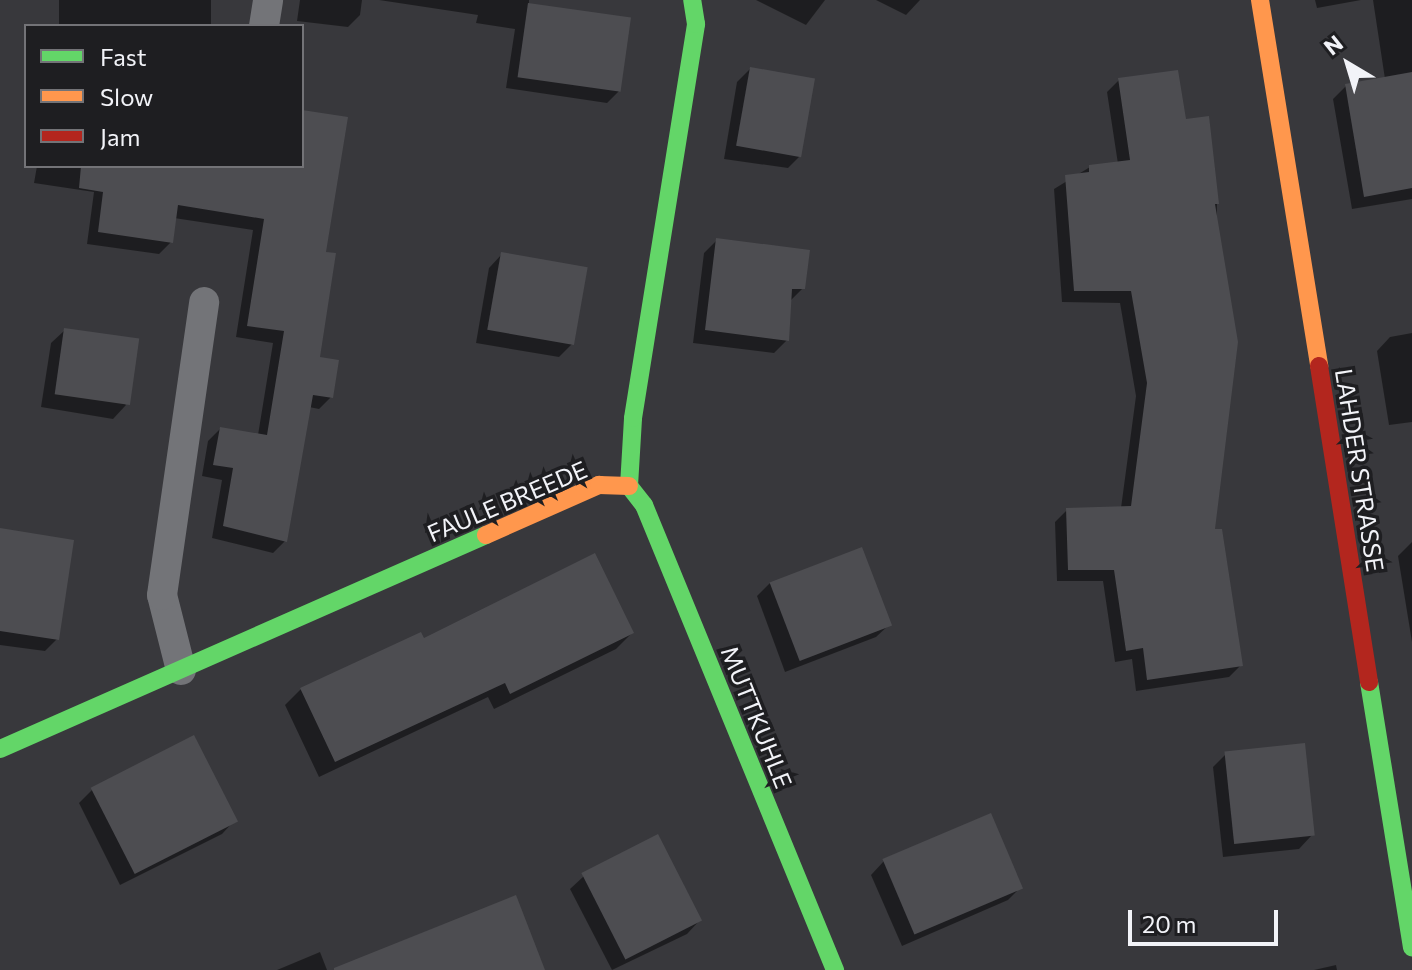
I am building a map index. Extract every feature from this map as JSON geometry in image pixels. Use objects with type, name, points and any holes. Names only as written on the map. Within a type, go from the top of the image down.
[{"type":"street","points":[[629,486],[633,418],[696,24],[692,0]]},
{"type":"street","name":"LAHDER STRASSE","points":[[1260,0],[1412,948]]},
{"type":"street","name":"FAULE BREEDE","points":[[0,749],[599,485],[629,486]]},
{"type":"street","name":"MUTTKUHLE","points":[[629,486],[644,505],[835,970]]},
{"type":"lane","points":[[264,24],[268,0]]},
{"type":"lane","points":[[181,670],[162,595],[204,302]]},
{"type":"building","points":[[528,3],[631,17],[621,92],[518,77]]},
{"type":"building","points":[[750,67],[815,78],[801,157],[736,146]]},
{"type":"building","points":[[1178,70],[1186,119],[1209,116],[1219,204],[1215,204],[1238,342],[1215,529],[1222,529],[1243,666],[1147,680],[1143,648],[1126,651],[1114,570],[1068,570],[1066,508],[1131,506],[1147,383],[1131,291],[1074,291],[1065,175],[1089,172],[1089,165],[1130,160],[1118,78]]},
{"type":"building","points":[[1412,72],[1412,188],[1364,197],[1345,84]]},
{"type":"building","points":[[304,110],[348,117],[326,252],[336,253],[320,357],[339,360],[333,398],[313,395],[287,542],[223,526],[233,468],[213,465],[220,427],[267,435],[284,331],[247,326],[264,219],[178,205],[173,243],[98,232],[103,192],[79,188],[81,168],[304,168]]},
{"type":"building","points":[[716,238],[810,250],[805,289],[792,289],[789,341],[705,330]]},
{"type":"building","points":[[501,252],[588,267],[574,345],[487,330]]},
{"type":"building","points":[[64,328],[139,339],[130,405],[55,394]]},
{"type":"building","points":[[0,528],[74,540],[59,640],[0,631]]},
{"type":"building","points":[[862,547],[892,625],[800,661],[770,582]]},
{"type":"building","points":[[595,553],[634,633],[510,694],[505,683],[335,762],[300,688],[421,632],[424,638]]},
{"type":"building","points":[[194,735],[238,821],[135,874],[91,788]]},
{"type":"building","points":[[1305,743],[1315,835],[1234,844],[1224,751]]},
{"type":"building","points":[[991,813],[1023,888],[914,935],[882,859]]},
{"type":"building","points":[[658,834],[702,920],[625,959],[581,873]]},
{"type":"building","points":[[516,895],[545,970],[334,970],[334,968]]},
{"type":"traffic: fast","points":[[629,486],[633,418],[696,24],[692,0]]},
{"type":"traffic: fast","points":[[629,486],[644,505],[835,970]]},
{"type":"traffic: fast","points":[[0,749],[486,535]]},
{"type":"traffic: fast","points":[[1369,682],[1412,948]]},
{"type":"traffic: slow","points":[[1260,0],[1319,366]]},
{"type":"traffic: slow","points":[[486,535],[599,485],[629,486]]},
{"type":"traffic: jam","points":[[1319,366],[1369,682]]}]
